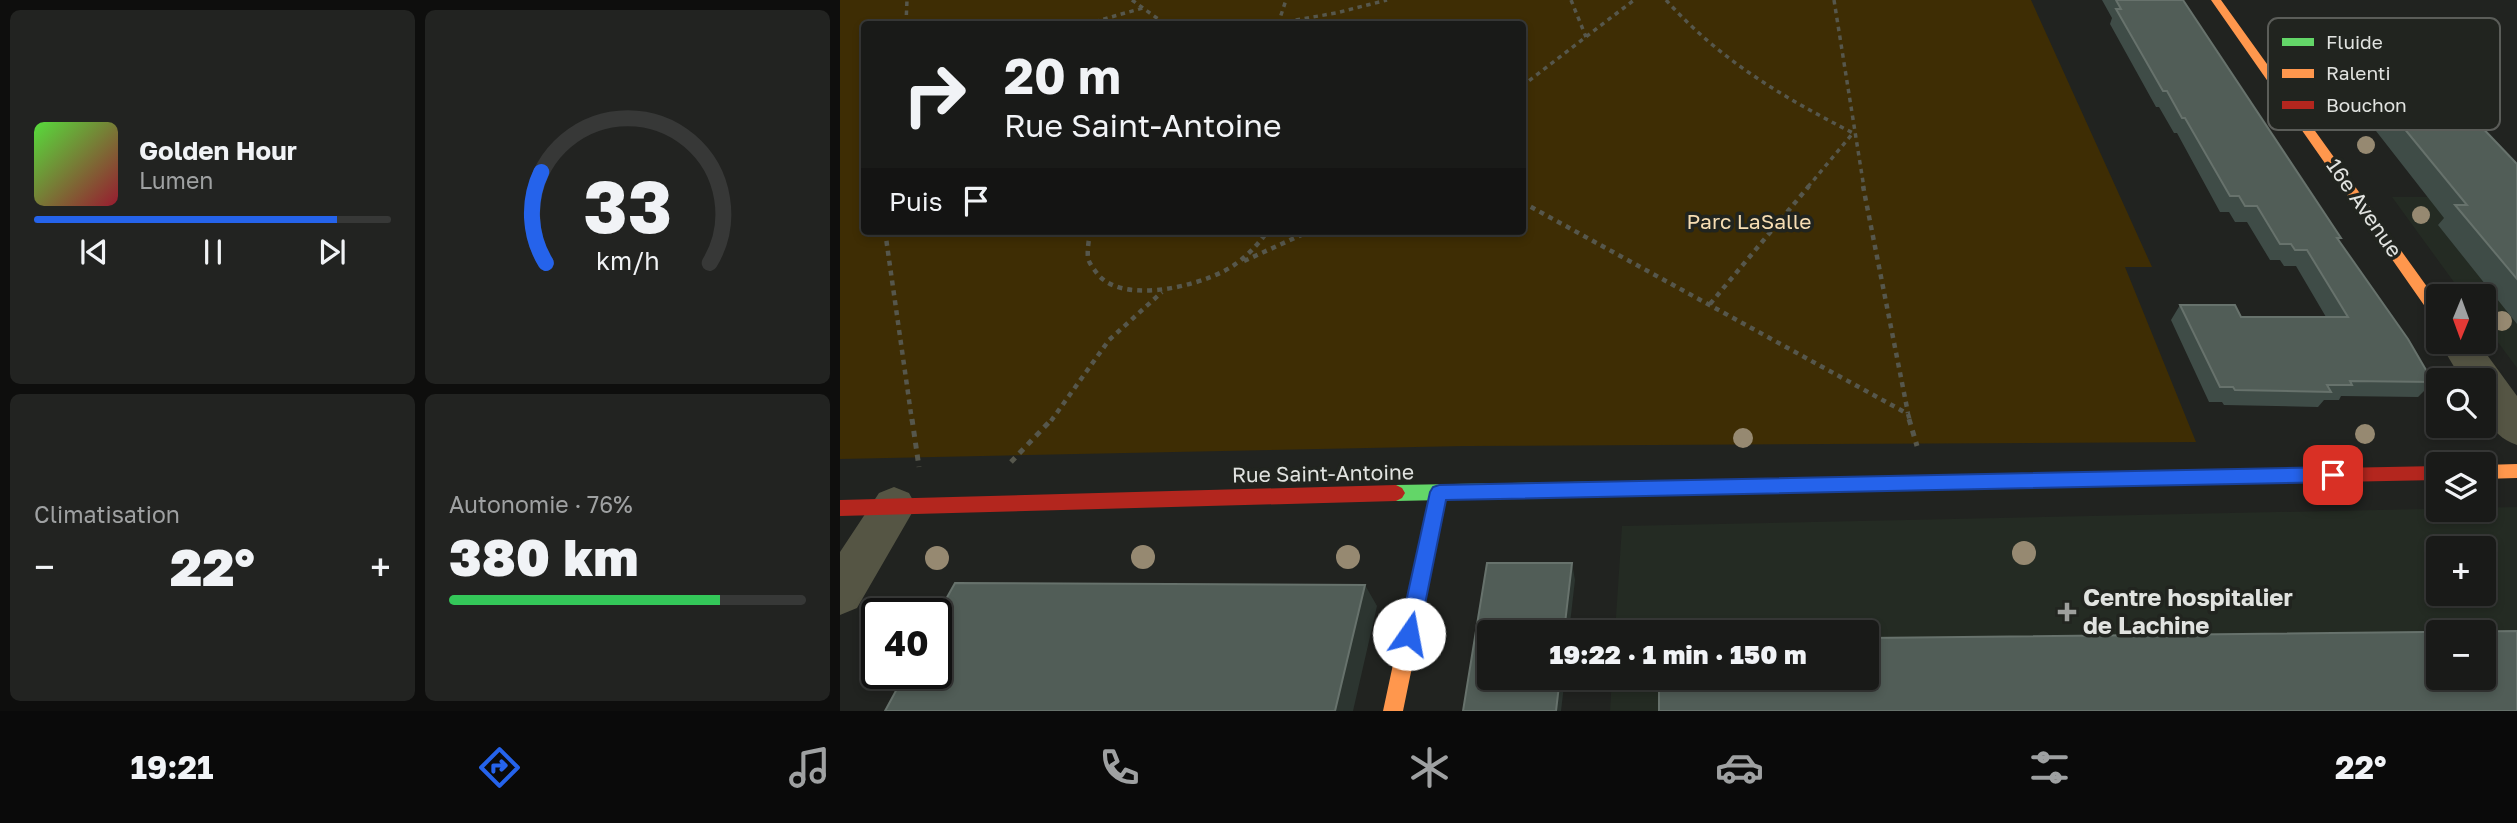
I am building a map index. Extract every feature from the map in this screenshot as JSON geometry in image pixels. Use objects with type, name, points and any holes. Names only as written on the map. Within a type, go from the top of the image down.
[{"type":"street","name":"16e Avenue","points":[[2216,0],[2268,74]]},
{"type":"street","name":"16e Avenue","points":[[2308,130],[2426,297]]},
{"type":"street","points":[[2465,354],[2517,428]]},
{"type":"street","points":[[2496,472],[2517,471]]},
{"type":"street","name":"Rue Saint-Antoine","points":[[840,508],[907,489],[1439,492],[2426,473]]},
{"type":"street","points":[[840,593],[907,489]]},
{"type":"street","points":[[1393,711],[1439,492]]},
{"type":"path","points":[[906,21],[907,0]]},
{"type":"path","points":[[1132,0],[1161,21]]},
{"type":"path","points":[[1279,21],[1286,0]]},
{"type":"path","points":[[1294,21],[1387,0]]},
{"type":"path","points":[[1571,0],[1586,37]]},
{"type":"path","points":[[1526,83],[1634,0]]},
{"type":"path","points":[[1666,0],[1698,35],[1751,74],[1812,112],[1853,133]]},
{"type":"path","points":[[1834,0],[1853,133],[1908,414],[1918,450]]},
{"type":"path","points":[[1097,21],[1143,8]]},
{"type":"path","points":[[1710,304],[1853,133]]},
{"type":"path","points":[[1526,204],[1908,414]]},
{"type":"path","points":[[885,235],[907,489]]},
{"type":"path","points":[[1089,235],[1085,253],[1092,271],[1108,283],[1133,291],[1163,291],[1195,285],[1301,235]]},
{"type":"path","points":[[1241,262],[1266,235]]},
{"type":"path","points":[[1003,470],[1050,422],[1109,340],[1163,291]]},
{"type":"shaded area","points":[[2392,197],[2517,197],[2517,368],[2496,340],[2496,284],[2455,284]]},
{"type":"shaded area","name":"Centre hospitalier de Lachine","points":[[2496,507],[2517,507],[2517,711],[1610,711],[1611,690],[1879,690],[1879,620],[1616,620],[1622,526],[2426,509],[2426,522],[2496,522]]},
{"type":"green space","name":"Parc LaSalle","points":[[840,0],[2031,0],[2152,267],[2125,267],[2196,442],[1465,446],[840,459]]},
{"type":"building","points":[[2116,0],[2183,0],[2341,238],[2337,238],[2408,339],[2426,370],[2426,382],[2350,381],[2352,385],[2327,385],[2331,392],[2235,390],[2233,387],[2220,387],[2180,305],[2235,305],[2241,317],[2348,317],[2307,250],[2295,250],[2291,244],[2280,244],[2257,206],[2245,206],[2239,196],[2230,196],[2185,118],[2182,118],[2167,91],[2163,91],[2116,9],[2121,9]]},
{"type":"building","points":[[2406,130],[2485,130],[2517,164],[2517,279],[2455,205],[2467,205]]},
{"type":"building","points":[[1487,563],[1572,563],[1565,620],[1478,620]]},
{"type":"building","points":[[955,583],[1365,585],[1335,711],[885,711],[897,689],[952,689],[952,598],[947,598]]},
{"type":"building","points":[[1477,625],[1477,690],[1558,690],[1556,711],[1463,711]]},
{"type":"building","points":[[2496,631],[2517,631],[2517,711],[1659,711],[1659,690],[1879,690],[1879,638],[2426,632],[2426,690],[2496,690]]},
{"type":"traffic: fast","points":[[1396,493],[1982,482]]},
{"type":"traffic: slow","points":[[2216,0],[2268,74]]},
{"type":"traffic: slow","points":[[2308,130],[2426,297]]},
{"type":"traffic: slow","points":[[2496,472],[2517,471]]},
{"type":"traffic: slow","points":[[1393,711],[1439,492]]},
{"type":"traffic: jam","points":[[1982,482],[2426,473]]},
{"type":"traffic: jam","points":[[840,508],[1396,493]]},
{"type":"place","name":"Centre hospitalier de Lachine","points":[[2067,612]]},
{"type":"route","points":[[1409,634],[1439,492],[2333,475]]}]
